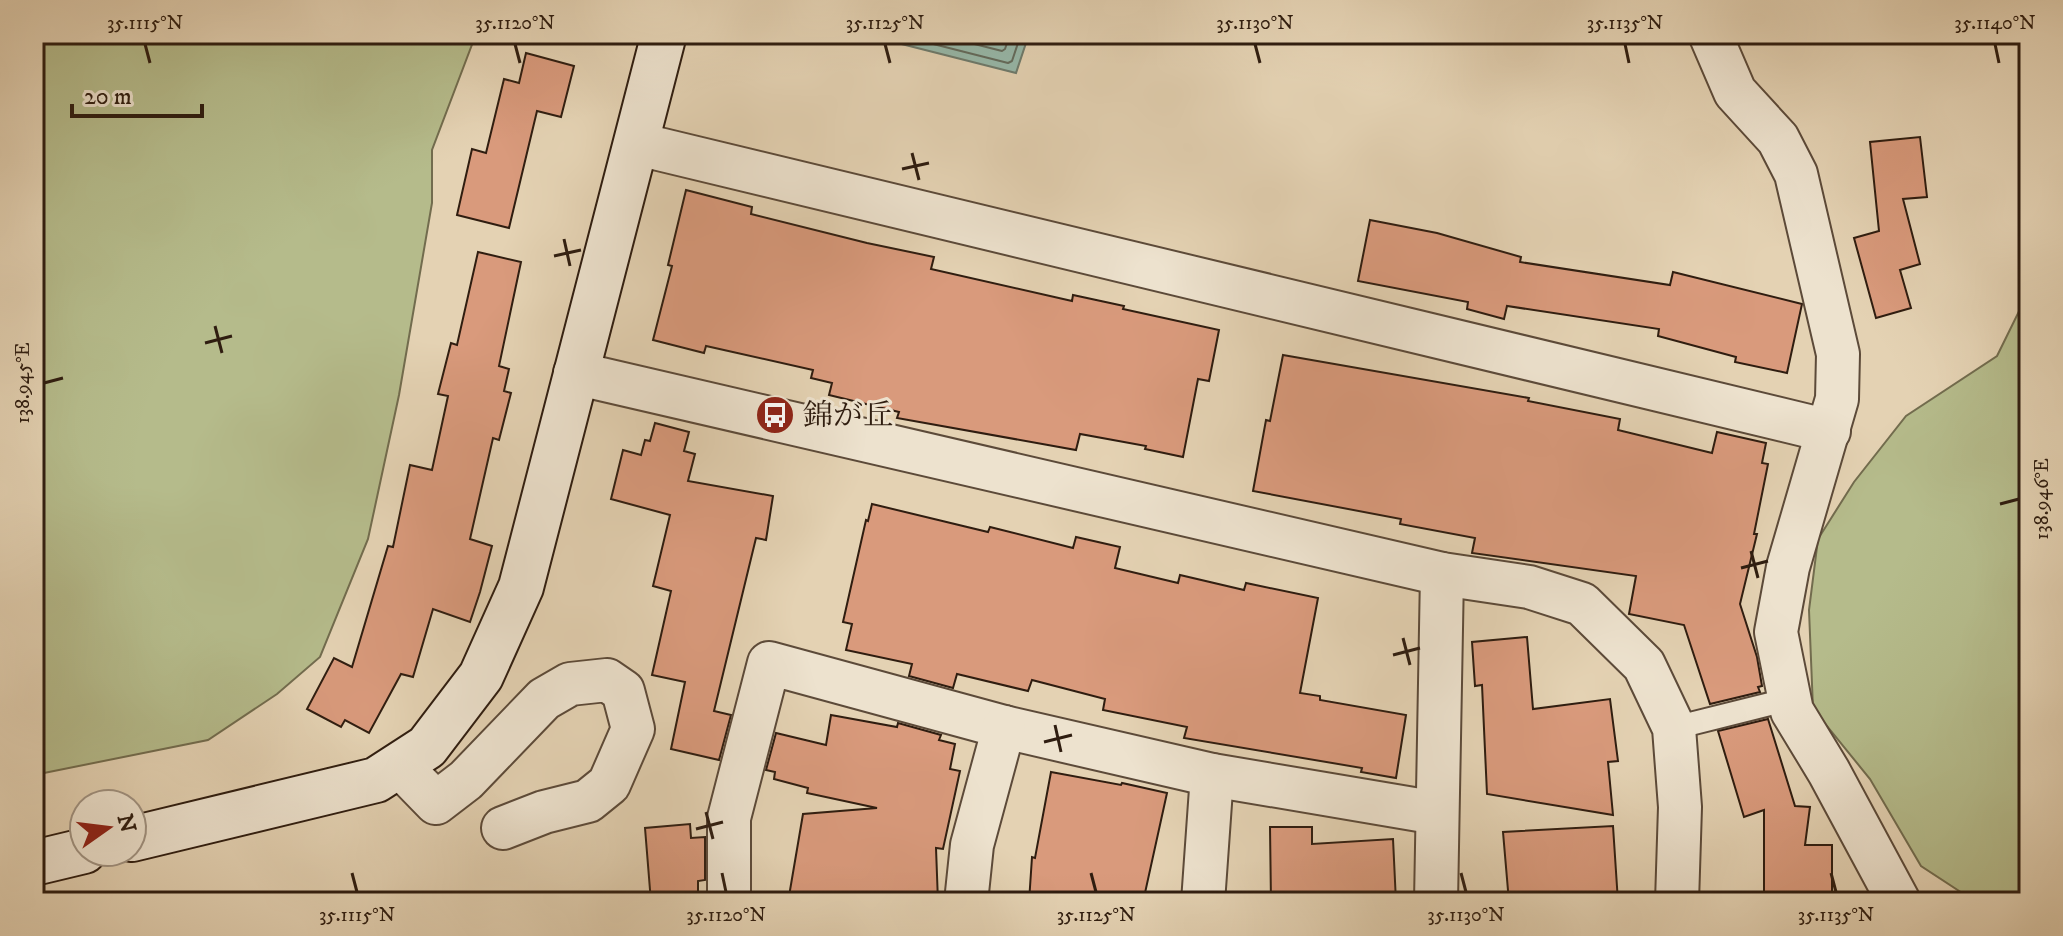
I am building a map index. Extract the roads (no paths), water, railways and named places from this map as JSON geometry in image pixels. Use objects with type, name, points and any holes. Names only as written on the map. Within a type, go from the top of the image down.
[{"type":"street","points":[[148,835],[376,780],[427,747],[481,676],[521,587],[664,34]]},
{"type":"street","points":[[1710,34],[1735,92],[1778,139],[1796,174],[1838,354],[1837,399],[1788,567],[1776,632],[1792,711],[1829,772],[1899,902]]},
{"type":"street","points":[[638,144],[1829,431]]},
{"type":"street","points":[[575,373],[1442,574],[1529,587],[1582,604],[1644,665],[1674,728],[1680,807],[1677,902]]},
{"type":"street","points":[[1436,902],[1442,574]]},
{"type":"street","points":[[729,902],[729,818],[769,663],[1004,727],[1212,775],[1437,813]]},
{"type":"street","points":[[399,765],[436,803],[466,780],[544,699],[570,684],[607,680],[623,691],[633,729],[609,784],[588,801],[544,812],[503,828]]},
{"type":"street","points":[[966,902],[972,845],[1004,727]]},
{"type":"street","points":[[1203,902],[1212,775]]},
{"type":"street","points":[[34,863],[68,855]]},
{"type":"lane","points":[[1674,728],[1790,699]]},
{"type":"water","points":[[862,34],[1029,34],[1016,73]]},
{"type":"place","name":"錦が丘","points":[[775,415]]}]
